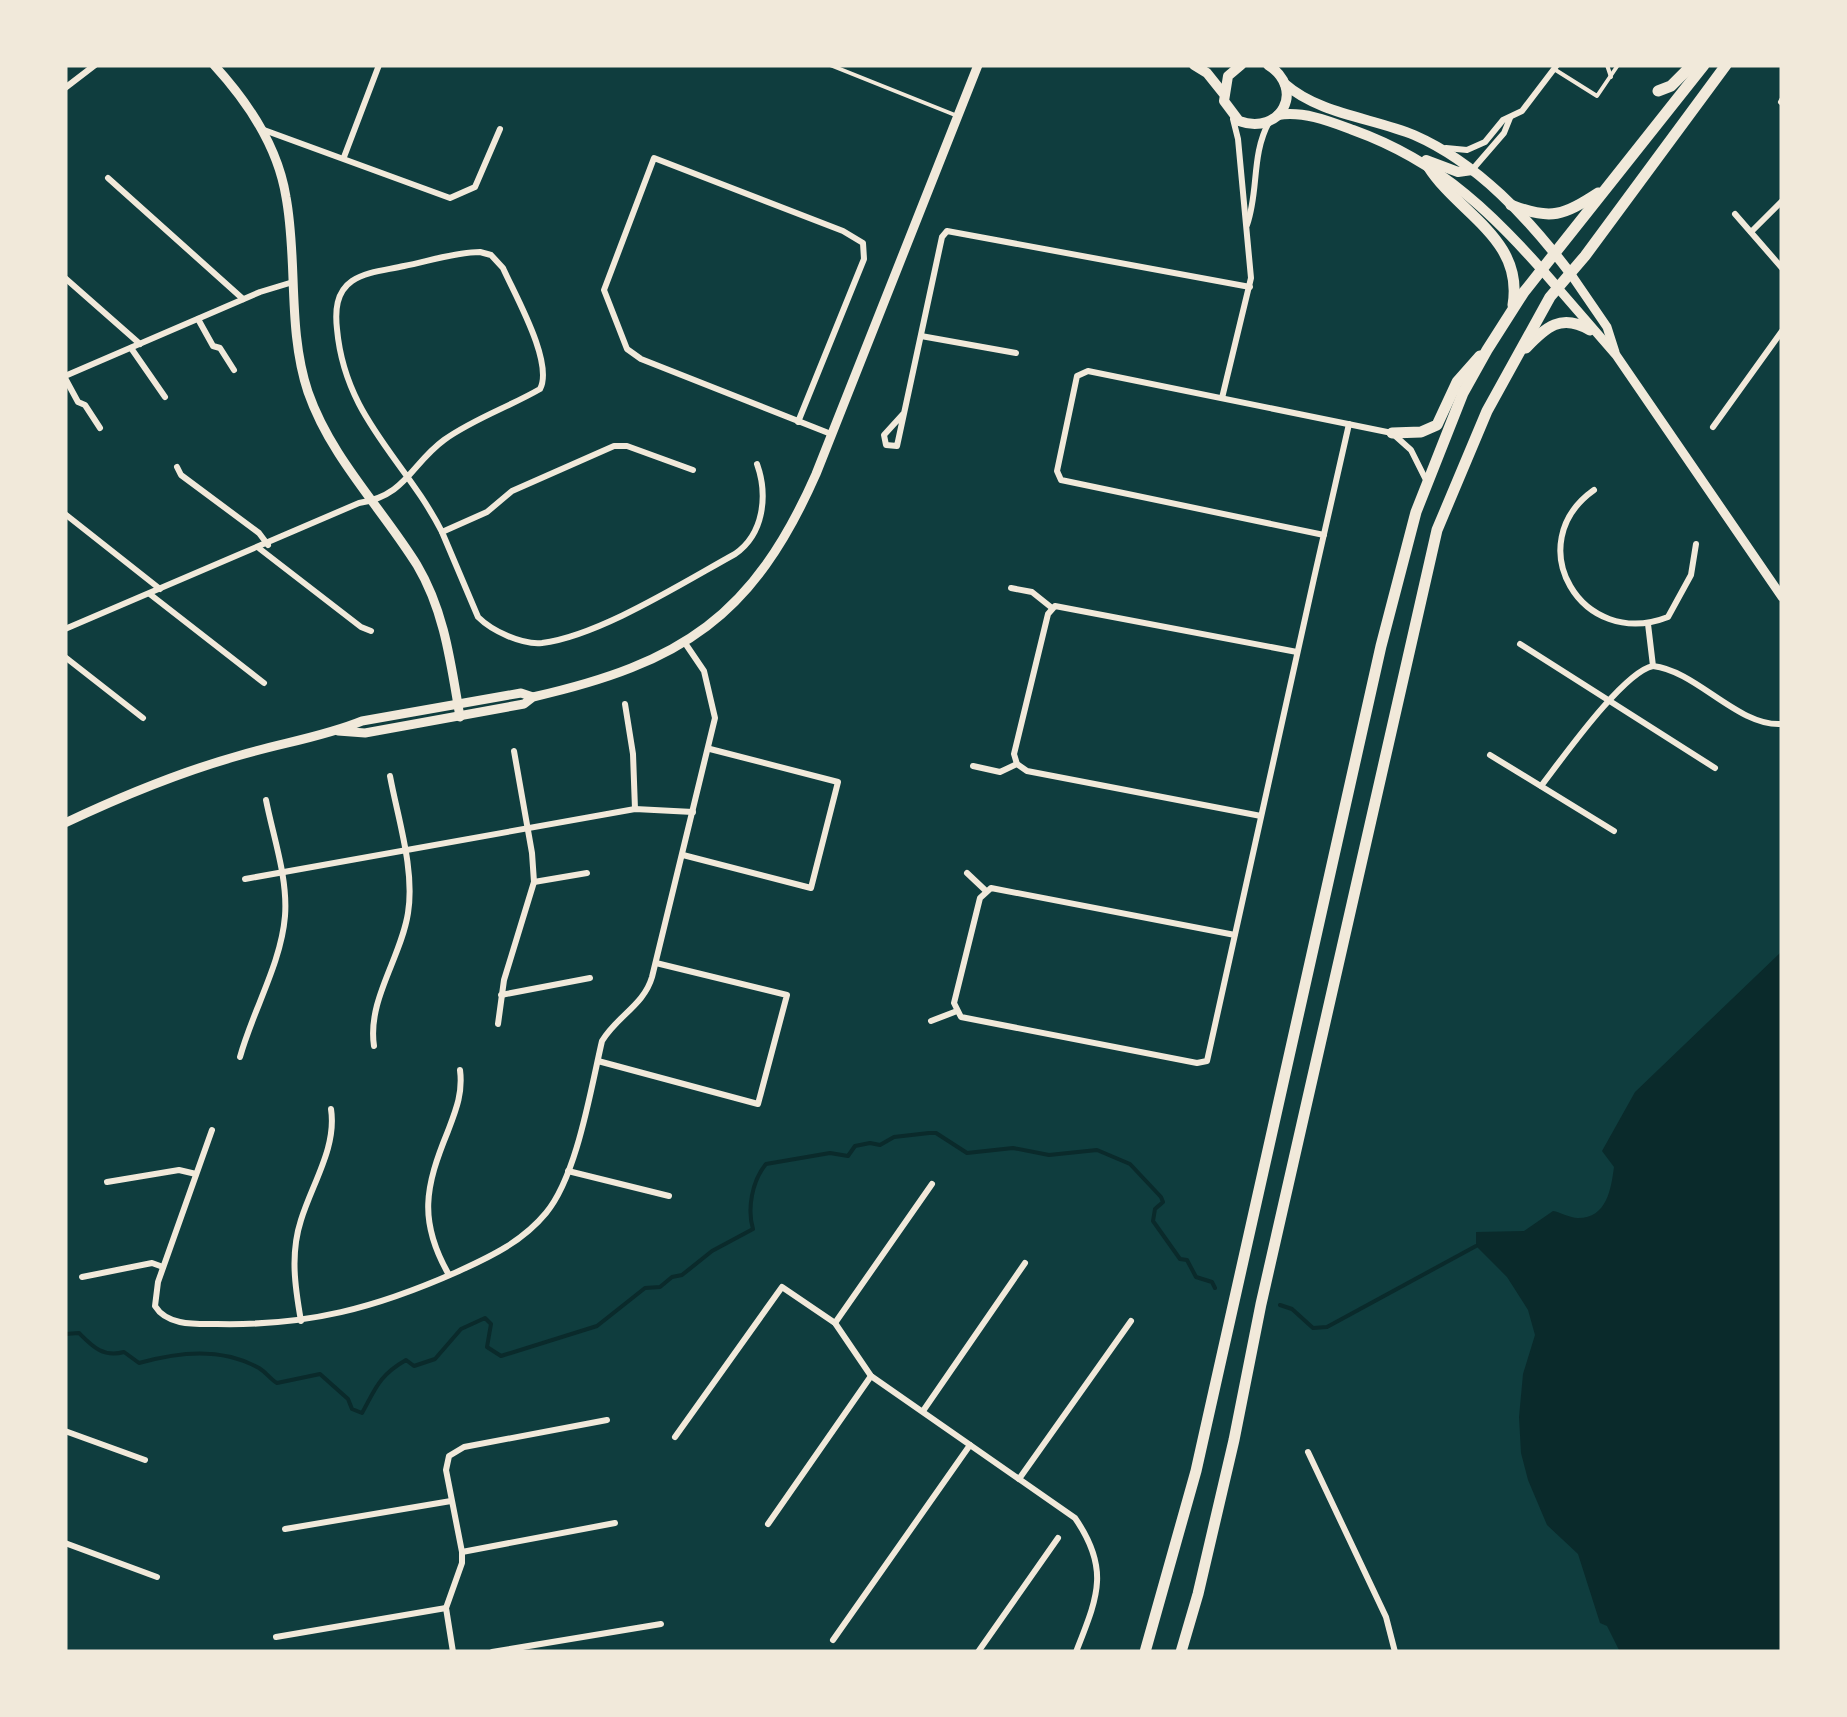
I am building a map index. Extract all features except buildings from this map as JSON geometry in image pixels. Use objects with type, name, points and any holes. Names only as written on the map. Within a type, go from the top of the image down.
[{"type":"main road","points":[[1194,65],[1214,80],[1232,115],[1249,125],[1297,113],[1338,124],[1458,172],[1472,170]]},
{"type":"main road","points":[[1223,93],[1228,76],[1241,65]]},
{"type":"main road","points":[[1268,65],[1312,100],[1435,145],[1472,170],[1512,205],[1570,273]]},
{"type":"main road","points":[[1658,91],[1671,86],[1692,65]]},
{"type":"main road","points":[[1145,1652],[1200,1453],[1381,646],[1405,546],[1427,482],[1463,393],[1512,310],[1704,65]]},
{"type":"main road","points":[[1180,1652],[1198,1594],[1234,1440],[1260,1304],[1424,579],[1450,495],[1512,361],[1557,288],[1726,65]]},
{"type":"main road","points":[[1274,119],[1286,100],[1284,81]]},
{"type":"main road","points":[[1413,157],[1482,206],[1557,288]]},
{"type":"main road","points":[[1428,166],[1496,237],[1513,276],[1512,310]]},
{"type":"main road","points":[[1512,205],[1540,214],[1564,214],[1606,188]]},
{"type":"main road","points":[[1512,361],[1552,324],[1571,321],[1590,330]]},
{"type":"main road","points":[[1392,433],[1422,432],[1437,425],[1456,382],[1486,350]]},
{"type":"street","points":[[65,88],[95,65]]},
{"type":"street","points":[[214,65],[231,83],[261,130],[273,152],[286,193],[298,346],[312,403],[325,431],[428,586],[443,627],[460,717]]},
{"type":"street","points":[[344,157],[380,65]]},
{"type":"street","points":[[338,731],[365,733],[524,704],[534,697],[630,671],[685,643],[749,589],[774,558],[805,500],[978,65]]},
{"type":"street","points":[[1282,65],[1284,81]]},
{"type":"street","points":[[1435,145],[1460,150],[1485,142],[1502,120],[1522,111],[1556,67]]},
{"type":"street","points":[[1222,398],[1250,287],[1238,139],[1232,115]]},
{"type":"street","points":[[1472,170],[1504,133],[1510,118]]},
{"type":"street","points":[[1247,226],[1254,200],[1258,148],[1274,119]]},
{"type":"street","points":[[261,130],[344,157],[442,196],[458,196],[475,187],[500,130]]},
{"type":"street","points":[[798,422],[864,259],[863,243],[843,231],[654,158],[604,290],[627,349],[636,356],[798,422],[831,434]]},
{"type":"street","points":[[108,178],[243,299]]},
{"type":"street","points":[[1751,232],[1782,201]]},
{"type":"street","points":[[1734,214],[1782,268]]},
{"type":"street","points":[[904,413],[884,435],[886,445],[897,446],[942,237],[948,231],[1250,287]]},
{"type":"street","points":[[65,629],[394,490],[410,477],[445,439],[532,394],[544,383],[544,364],[503,268],[486,253],[474,251],[364,275],[351,282],[336,306],[338,341],[353,394],[368,425],[410,477],[442,532],[482,621],[514,638],[545,643],[608,620],[744,548],[764,501],[758,464]]},
{"type":"street","points":[[1570,273],[1607,327],[1616,355]]},
{"type":"street","points":[[65,278],[136,346],[164,397]]},
{"type":"street","points":[[100,428],[85,405],[78,402],[65,377],[243,299],[293,282]]},
{"type":"street","points":[[1557,288],[1616,355],[1782,597]]},
{"type":"street","points":[[198,318],[234,370]]},
{"type":"street","points":[[1714,427],[1782,331]]},
{"type":"street","points":[[920,336],[1016,353]]},
{"type":"street","points":[[1324,535],[1066,482],[1057,476],[1074,383],[1081,372],[1392,433],[1412,450],[1427,482]]},
{"type":"street","points":[[984,890],[954,1004],[961,1017],[1198,1064],[1207,1061],[1349,424]]},
{"type":"street","points":[[442,532],[487,512],[512,490],[614,446],[627,446],[693,470]]},
{"type":"street","points":[[177,467],[181,475],[268,545]]},
{"type":"street","points":[[1594,490],[1571,512],[1563,531],[1562,563],[1572,591],[1583,606],[1603,618],[1624,624],[1648,624],[1668,617],[1694,565],[1696,544]]},
{"type":"street","points":[[65,514],[161,589]]},
{"type":"street","points":[[259,548],[371,631]]},
{"type":"street","points":[[1010,588],[1032,592],[1052,608]]},
{"type":"street","points":[[150,594],[264,684]]},
{"type":"street","points":[[1260,816],[1027,772],[1017,764],[1014,754],[1046,618],[1052,608],[1062,606],[1297,652]]},
{"type":"street","points":[[1648,624],[1654,666]]},
{"type":"street","points":[[212,1130],[164,1267],[155,1306],[168,1319],[204,1324],[301,1321],[384,1303],[510,1245],[531,1230],[555,1202],[568,1171],[606,1034],[647,992],[656,963],[716,718],[704,671],[685,643]]},
{"type":"street","points":[[1520,644],[1715,768]]},
{"type":"street","points":[[65,657],[143,718]]},
{"type":"street","points":[[1541,786],[1610,700],[1633,676],[1654,666],[1674,671],[1760,721],[1782,724]]},
{"type":"street","points":[[65,823],[198,768],[362,722],[521,693],[534,697]]},
{"type":"street","points":[[625,704],[634,755],[635,809]]},
{"type":"street","points":[[683,855],[811,888],[834,799],[838,782],[710,749]]},
{"type":"street","points":[[498,1024],[501,996],[534,882],[514,751]]},
{"type":"street","points":[[1490,755],[1614,831]]},
{"type":"street","points":[[973,766],[1000,772],[1017,764]]},
{"type":"street","points":[[374,1046],[371,1024],[409,910],[404,849],[390,776]]},
{"type":"street","points":[[240,1057],[275,959],[284,920],[280,872],[266,800]]},
{"type":"street","points":[[245,879],[635,809],[694,812]]},
{"type":"street","points":[[534,882],[587,873]]},
{"type":"street","points":[[967,873],[984,890]]},
{"type":"street","points":[[984,890],[995,888],[1235,936]]},
{"type":"street","points":[[598,1062],[758,1104],[787,995],[656,963]]},
{"type":"street","points":[[501,996],[590,978]]},
{"type":"street","points":[[931,1021],[956,1011]]},
{"type":"street","points":[[449,1275],[435,1252],[426,1202],[435,1164],[460,1100],[460,1070]]},
{"type":"street","points":[[301,1321],[294,1278],[295,1253],[300,1221],[334,1128],[330,1109]]},
{"type":"street","points":[[107,1182],[172,1170],[196,1174]]},
{"type":"street","points":[[568,1171],[669,1196]]},
{"type":"street","points":[[835,1322],[932,1184]]},
{"type":"street","points":[[82,1277],[152,1263],[164,1267]]},
{"type":"street","points":[[923,1411],[1025,1264]]},
{"type":"street","points":[[675,1437],[782,1286],[835,1322],[871,1376],[1076,1518],[1091,1542],[1098,1566],[1097,1596],[1076,1652]]},
{"type":"street","points":[[1019,1479],[1131,1321]]},
{"type":"street","points":[[768,1524],[871,1376]]},
{"type":"street","points":[[453,1652],[446,1608],[462,1563],[462,1552],[446,1463],[460,1448],[606,1420]]},
{"type":"street","points":[[65,1431],[145,1460]]},
{"type":"street","points":[[834,1640],[970,1445]]},
{"type":"street","points":[[1308,1452],[1386,1617],[1395,1652]]},
{"type":"street","points":[[285,1529],[452,1500]]},
{"type":"street","points":[[462,1552],[615,1523]]},
{"type":"street","points":[[978,1652],[1058,1538]]},
{"type":"street","points":[[65,1543],[157,1577]]},
{"type":"street","points":[[276,1637],[446,1608]]},
{"type":"street","points":[[492,1652],[661,1624]]},
{"type":"lane","points":[[830,65],[957,116]]},
{"type":"lane","points":[[1608,65],[1610,77]]},
{"type":"lane","points":[[1556,67],[1598,96],[1618,65]]},
{"type":"water","points":[[1782,951],[1782,1652],[1620,1652],[1607,1626],[1600,1623],[1578,1554],[1547,1525],[1528,1480],[1521,1453],[1519,1417],[1523,1374],[1535,1335],[1528,1310],[1507,1277],[1476,1246],[1476,1232],[1524,1231],[1553,1211],[1578,1218],[1588,1217],[1601,1208],[1614,1167],[1602,1151],[1635,1092]]},
{"type":"waterway","points":[[65,1334],[79,1333],[99,1350],[124,1352],[139,1363],[185,1354],[215,1354],[245,1361],[277,1383],[320,1374],[348,1399],[352,1409],[362,1413],[389,1372],[406,1360],[414,1366],[435,1359],[461,1329],[485,1318],[491,1324],[487,1347],[501,1356],[597,1326],[645,1288],[660,1287],[672,1277],[682,1275],[712,1251],[753,1229],[752,1195],[766,1164],[830,1153],[848,1156],[855,1146],[880,1145],[894,1137],[929,1133],[936,1133],[967,1153],[1013,1148],[1049,1155],[1097,1150],[1130,1164],[1161,1197],[1163,1202],[1155,1209],[1153,1221],[1180,1259],[1187,1260],[1196,1277],[1212,1282],[1215,1288]]},
{"type":"waterway","points":[[1280,1305],[1292,1309],[1313,1328],[1327,1327],[1476,1246]]}]
